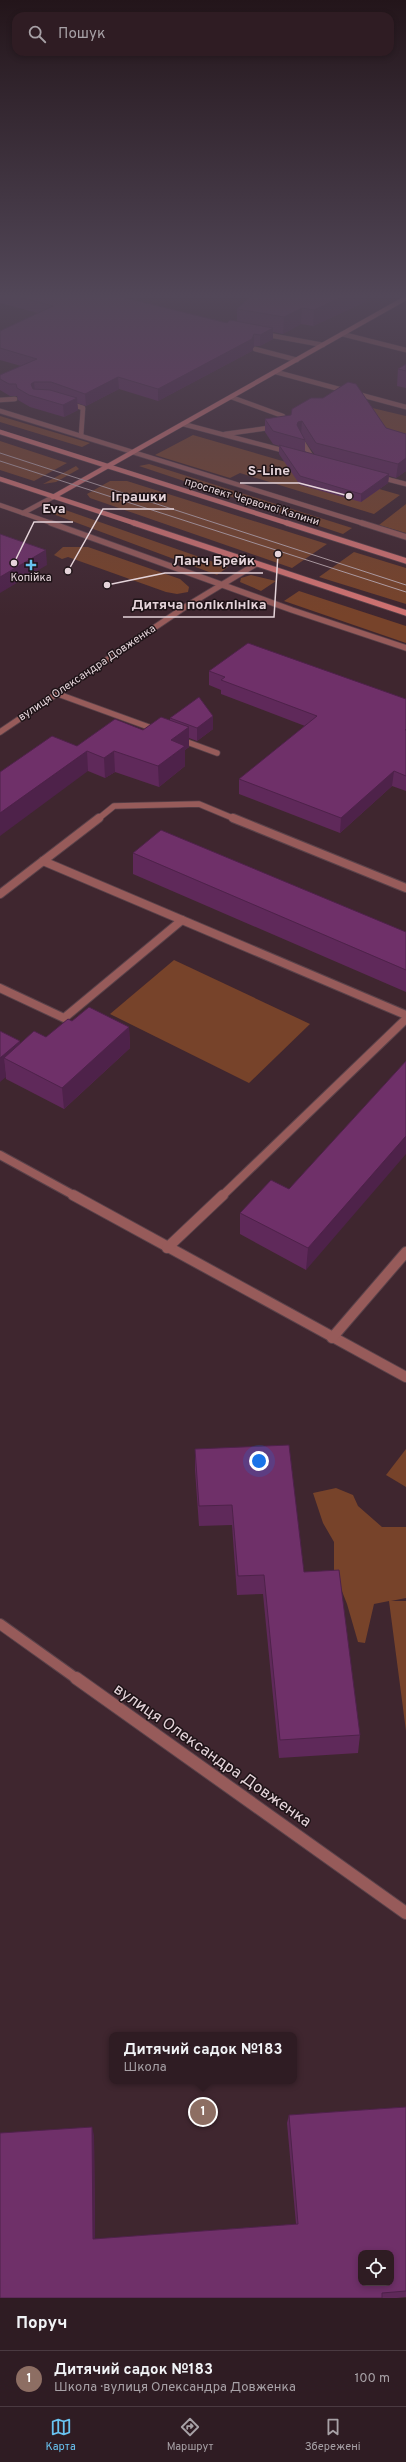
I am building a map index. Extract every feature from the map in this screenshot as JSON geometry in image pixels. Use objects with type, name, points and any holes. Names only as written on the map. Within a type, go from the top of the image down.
[{"type":"main road","points":[[53,497],[222,401]]},
{"type":"main road","name":"проспект Червоної Калини","points":[[0,432],[106,467],[406,561]]},
{"type":"main road","points":[[0,479],[406,613]]},
{"type":"street","points":[[221,434],[289,425],[283,416],[245,401]]},
{"type":"street","points":[[385,401],[406,407]]},
{"type":"street","points":[[64,402],[83,408],[81,436]]},
{"type":"street","points":[[0,411],[406,536]]},
{"type":"street","points":[[183,424],[298,455]]},
{"type":"street","points":[[300,438],[313,459]]},
{"type":"street","points":[[305,457],[320,461]]},
{"type":"street","points":[[371,475],[406,484]]},
{"type":"street","points":[[23,513],[53,497]]},
{"type":"street","points":[[0,504],[406,648]]},
{"type":"street","name":"вулиця Олександра Довженка","points":[[0,732],[185,607],[256,564]]},
{"type":"street","points":[[58,694],[162,732]]},
{"type":"street","points":[[176,737],[217,753]]},
{"type":"street","points":[[0,894],[114,806],[199,804],[406,888]]},
{"type":"street","points":[[43,861],[406,1015]]},
{"type":"street","points":[[0,988],[64,1018],[182,920]]},
{"type":"street","points":[[167,1248],[406,1019]]},
{"type":"street","points":[[0,1155],[167,1248],[406,1377]]},
{"type":"street","points":[[332,1338],[406,1252]]},
{"type":"street","name":"вулиця Олександра Довженка","points":[[0,1624],[406,1913]]},
{"type":"shaded area","points":[[368,407],[406,416],[406,441],[385,435]]},
{"type":"shaded area","points":[[0,416],[90,443],[82,447],[0,422]]},
{"type":"shaded area","points":[[193,435],[400,495],[374,514],[240,473],[230,478],[155,455]]},
{"type":"shaded area","points":[[0,441],[67,463],[34,481],[0,470]]},
{"type":"shaded area","points":[[149,464],[352,528],[343,534],[139,466]]},
{"type":"shaded area","points":[[76,466],[79,469],[56,482],[43,484]]},
{"type":"shaded area","points":[[110,481],[127,481],[327,544],[292,568],[90,498],[87,494]]},
{"type":"shaded area","points":[[406,504],[406,533],[379,525]]},
{"type":"shaded area","points":[[54,506],[228,567],[217,575],[45,511]]},
{"type":"shaded area","points":[[63,547],[88,547],[180,579],[189,587],[188,592],[177,594],[166,592],[68,557],[62,559],[54,555]]},
{"type":"shaded area","points":[[354,552],[406,568],[406,604],[319,577]]},
{"type":"shaded area","points":[[251,575],[276,581],[261,591],[240,582],[241,578]]},
{"type":"shaded area","points":[[299,591],[406,626],[406,643],[284,601]]},
{"type":"shaded area","points":[[174,960],[310,1024],[249,1083],[110,1014]]},
{"type":"shaded area","points":[[406,1449],[406,1487],[386,1475]]},
{"type":"shaded area","points":[[336,1488],[353,1495],[358,1506],[382,1527],[406,1527],[406,1598],[391,1601],[406,1601],[406,1731],[389,1601],[374,1604],[365,1643],[358,1642],[347,1604],[334,1571],[334,1542],[323,1523],[313,1493]]},
{"type":"building","points":[[50,401],[71,401],[63,405]]},
{"type":"building","points":[[305,401],[368,401],[386,428],[406,434],[406,458],[398,464],[316,443],[302,421],[298,422],[297,425],[305,440],[273,431],[265,419],[291,415],[292,409]]},
{"type":"building","points":[[279,445],[389,474],[361,494],[300,476]]},
{"type":"building","points":[[0,534],[46,550],[0,577]]},
{"type":"building","points":[[248,643],[406,699],[406,776],[394,771],[341,818],[239,779],[317,716],[221,680],[225,677],[209,671]]},
{"type":"building","points":[[199,697],[213,716],[197,728],[170,718]]},
{"type":"building","points":[[161,717],[189,727],[171,740],[185,746],[158,766],[114,751],[104,758],[87,751],[0,813],[0,772],[52,736],[77,746],[115,719],[143,730]]},
{"type":"building","points":[[161,830],[406,932],[406,970],[133,853]]},
{"type":"building","points":[[89,1007],[129,1027],[62,1088],[4,1058],[34,1031],[46,1037],[68,1019],[72,1021]]},
{"type":"building","points":[[0,1031],[20,1041],[0,1058]]},
{"type":"building","points":[[406,1061],[406,1136],[308,1248],[240,1213],[271,1180],[289,1189]]},
{"type":"building","points":[[289,1445],[304,1572],[339,1570],[360,1735],[280,1740],[264,1575],[238,1576],[232,1505],[199,1506],[195,1449]]},
{"type":"building","points":[[406,2107],[406,2291],[382,2293],[382,2298],[0,2298],[0,2133],[92,2127],[93,2239],[298,2224],[289,2115]]},
{"type":"tram line","points":[[0,453],[406,585]]},
{"type":"tram line","points":[[0,461],[406,592]]},
{"type":"place","name":"S-Line","points":[[349,496]]},
{"type":"place","name":"Дитяча поліклініка","points":[[278,554]]},
{"type":"place","name":"Eva","points":[[14,563]]},
{"type":"place","name":"Копійка","points":[[31,565]]},
{"type":"place","name":"Іграшки","points":[[68,571]]},
{"type":"place","name":"Ланч Брейк","points":[[107,585]]},
{"type":"place","name":"Дитячий садок №183","points":[[203,2112]]}]
